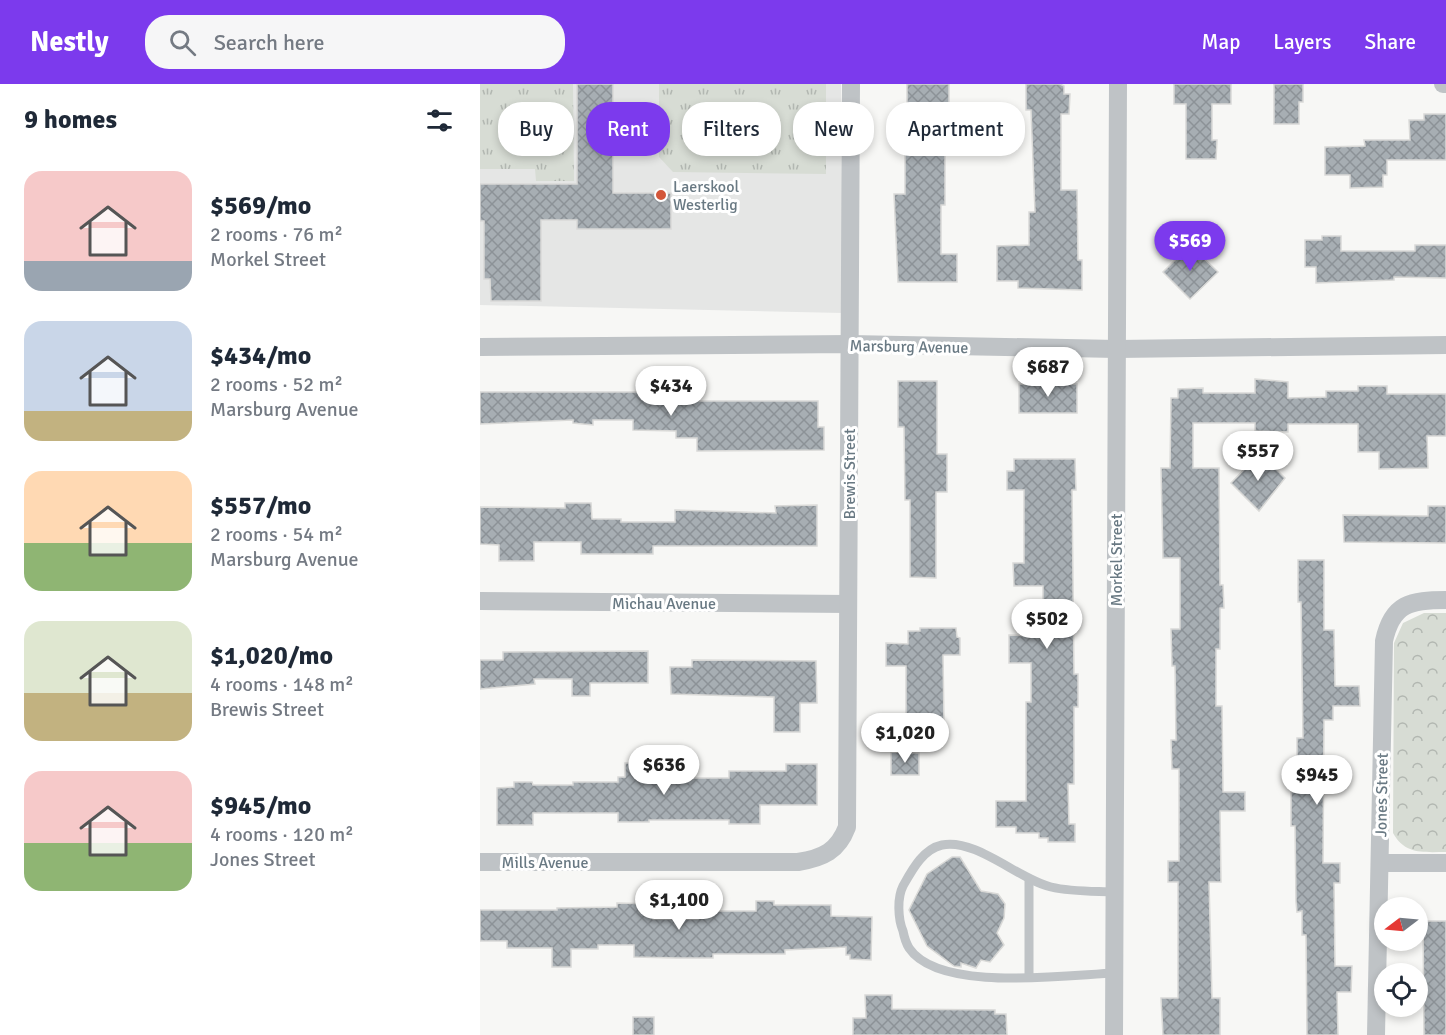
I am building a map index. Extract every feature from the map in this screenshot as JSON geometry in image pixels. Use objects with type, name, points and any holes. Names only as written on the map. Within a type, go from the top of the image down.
[{"type":"street","name":"Brewis Street","points":[[824,855],[842,841],[847,827],[851,84]]},
{"type":"street","name":"Morkel Street","points":[[1114,1035],[1118,84]]},
{"type":"street","name":"Marsburg Avenue","points":[[480,347],[850,344],[1117,350],[1446,345]]},
{"type":"street","name":"Jones Street","points":[[1376,1035],[1384,641],[1388,624],[1396,611],[1408,603],[1421,600],[1446,600]]},
{"type":"street","name":"Michau Avenue","points":[[480,602],[848,604]]},
{"type":"street","name":"Mills Avenue","points":[[480,862],[798,862],[824,855]]},
{"type":"street","points":[[1380,863],[1446,863]]},
{"type":"lane","points":[[1115,892],[1053,887],[1029,879],[981,853],[960,845],[944,844],[929,849],[912,870],[900,891],[900,921],[909,948],[924,961],[946,973],[987,979],[1115,973]]},
{"type":"lane","points":[[1029,879],[1029,977]]},
{"type":"shaded area","name":"Laerskool Westerlig","points":[[480,84],[841,84],[841,102],[793,102],[793,156],[842,156],[843,313],[480,305]]},
{"type":"green space","points":[[480,84],[573,84],[573,102],[498,102],[498,156],[574,156],[574,181],[536,181],[535,169],[480,169]]},
{"type":"green space","points":[[659,84],[826,84],[826,102],[793,102],[793,156],[826,156],[826,174],[673,172],[659,157],[670,156],[670,102],[659,102]]},
{"type":"green space","points":[[1424,613],[1446,613],[1446,852],[1423,852],[1409,849],[1393,833],[1394,643],[1403,623]]},
{"type":"building","points":[[577,84],[613,84],[613,102],[586,102],[586,156],[613,156],[613,193],[671,193],[671,229],[577,229],[577,220],[541,220],[541,301],[491,301],[490,279],[484,279],[484,221],[480,221],[480,184],[577,184]]},
{"type":"building","points":[[907,84],[949,84],[949,102],[907,102]]},
{"type":"building","points":[[1026,84],[1060,84],[1064,86],[1064,94],[1070,94],[1069,114],[1061,114],[1061,190],[1077,190],[1078,260],[1082,260],[1082,290],[1018,288],[1018,281],[997,281],[997,246],[1029,245],[1029,212],[1035,212],[1031,110],[1026,110]]},
{"type":"building","points":[[1174,84],[1231,84],[1231,104],[1212,104],[1212,140],[1217,140],[1216,159],[1186,159],[1186,104],[1174,104]]},
{"type":"building","points":[[1274,84],[1303,84],[1303,102],[1299,102],[1299,124],[1274,124]]},
{"type":"building","points":[[1424,114],[1446,114],[1446,160],[1387,160],[1387,175],[1383,175],[1383,187],[1350,188],[1350,175],[1325,175],[1325,147],[1365,146],[1364,140],[1410,140],[1409,120],[1424,120]]},
{"type":"building","points":[[905,156],[945,156],[945,205],[941,205],[941,254],[957,254],[957,282],[898,282],[894,194],[905,194]]},
{"type":"building","points":[[1322,236],[1341,236],[1341,251],[1415,251],[1415,245],[1446,245],[1446,278],[1394,277],[1394,280],[1316,283],[1316,267],[1305,267],[1305,240],[1322,240]]},
{"type":"building","points":[[1190,245],[1218,272],[1190,299],[1163,272]]},
{"type":"building","points":[[1255,379],[1288,382],[1288,398],[1326,397],[1326,391],[1358,391],[1358,386],[1387,386],[1387,394],[1446,394],[1446,436],[1427,436],[1428,468],[1379,469],[1379,452],[1358,452],[1358,424],[1288,424],[1288,432],[1255,431],[1255,423],[1193,423],[1193,468],[1219,468],[1220,585],[1223,585],[1224,608],[1220,608],[1220,649],[1216,649],[1216,706],[1222,706],[1223,792],[1245,792],[1245,811],[1220,811],[1221,882],[1209,882],[1212,998],[1220,998],[1220,1035],[1163,1035],[1161,998],[1178,998],[1178,882],[1168,882],[1168,861],[1179,861],[1179,769],[1172,769],[1171,740],[1176,740],[1175,666],[1172,666],[1171,629],[1180,629],[1180,558],[1163,558],[1161,468],[1170,468],[1171,398],[1178,398],[1178,389],[1203,388],[1203,393],[1255,393]]},
{"type":"building","points":[[898,381],[937,381],[937,454],[947,454],[947,492],[936,492],[936,578],[910,577],[910,500],[905,500],[904,427],[898,427]]},
{"type":"building","points":[[1019,384],[1077,384],[1077,413],[1019,413]]},
{"type":"building","points":[[480,392],[652,392],[652,401],[818,401],[818,427],[824,427],[824,450],[697,451],[697,438],[676,438],[676,431],[633,430],[633,420],[593,420],[593,425],[573,423],[573,420],[480,424]]},
{"type":"building","points":[[1260,453],[1285,478],[1259,511],[1231,483]]},
{"type":"building","points":[[1014,459],[1075,459],[1076,490],[1072,490],[1074,674],[1078,674],[1078,707],[1074,707],[1074,784],[1068,784],[1069,824],[1075,824],[1075,842],[1048,842],[1048,838],[1039,838],[1039,833],[1016,833],[1016,827],[996,827],[996,801],[1026,801],[1026,702],[1031,702],[1031,663],[1009,663],[1009,635],[1034,636],[1034,631],[1043,631],[1043,586],[1014,586],[1013,563],[1024,563],[1024,490],[1007,490],[1007,471],[1014,471]]},
{"type":"building","points":[[565,503],[591,503],[592,519],[621,519],[621,522],[675,522],[675,510],[776,513],[775,506],[817,505],[817,546],[653,546],[653,554],[581,554],[581,542],[534,542],[534,561],[499,561],[499,545],[480,544],[480,507],[565,508]]},
{"type":"building","points":[[1428,506],[1446,506],[1446,543],[1344,542],[1343,515],[1428,516]]},
{"type":"building","points":[[1298,560],[1324,560],[1324,630],[1334,630],[1335,686],[1359,686],[1360,706],[1333,706],[1333,720],[1324,720],[1323,863],[1340,863],[1340,883],[1334,883],[1335,966],[1352,966],[1351,992],[1337,992],[1338,1035],[1307,1035],[1306,935],[1302,935],[1302,911],[1297,912],[1295,826],[1291,826],[1291,792],[1297,792],[1297,738],[1303,738],[1301,602],[1298,602]]},
{"type":"building","points":[[920,628],[956,628],[957,637],[960,638],[960,655],[943,655],[944,723],[906,723],[906,666],[886,666],[886,643],[908,644],[908,631],[920,631]]},
{"type":"building","points":[[648,651],[648,683],[590,683],[590,696],[572,696],[572,679],[534,679],[535,684],[480,689],[480,660],[503,660],[503,652]]},
{"type":"building","points":[[692,660],[816,661],[817,703],[800,703],[800,732],[774,732],[774,697],[671,694],[670,667],[692,667]]},
{"type":"building","points":[[891,752],[919,753],[919,775],[891,775]]},
{"type":"building","points":[[625,763],[649,763],[649,778],[729,778],[729,771],[786,771],[786,764],[817,764],[817,805],[760,805],[760,824],[729,824],[729,820],[618,822],[618,813],[533,813],[533,825],[497,825],[497,788],[514,787],[514,782],[532,782],[533,785],[573,785],[573,782],[618,782],[618,777],[625,777]]},
{"type":"building","points":[[952,857],[960,857],[981,891],[998,894],[1005,904],[1004,918],[997,933],[1004,945],[990,962],[981,960],[976,968],[961,963],[961,967],[954,966],[927,946],[909,910],[927,874]]},
{"type":"building","points":[[756,901],[774,901],[774,905],[831,905],[831,916],[872,917],[871,960],[850,959],[850,955],[846,955],[846,947],[785,950],[785,954],[713,954],[713,958],[677,958],[634,957],[634,945],[598,945],[598,949],[571,949],[571,967],[552,967],[552,948],[507,948],[507,941],[480,941],[480,910],[557,910],[557,908],[617,907],[617,903],[653,904],[653,919],[698,919],[699,911],[756,911]]},
{"type":"building","points":[[1428,921],[1446,921],[1446,1035],[1424,1035],[1424,1017],[1428,1017],[1428,963],[1423,963],[1423,951],[1428,951]]},
{"type":"building","points":[[865,995],[892,995],[892,1009],[995,1010],[995,1014],[1006,1014],[1007,1035],[853,1035],[853,1018],[866,1018]]},
{"type":"building","points":[[633,1017],[654,1017],[654,1035],[633,1035]]},
{"type":"place","name":"Laerskool Westerlig","points":[[661,195]]}]
